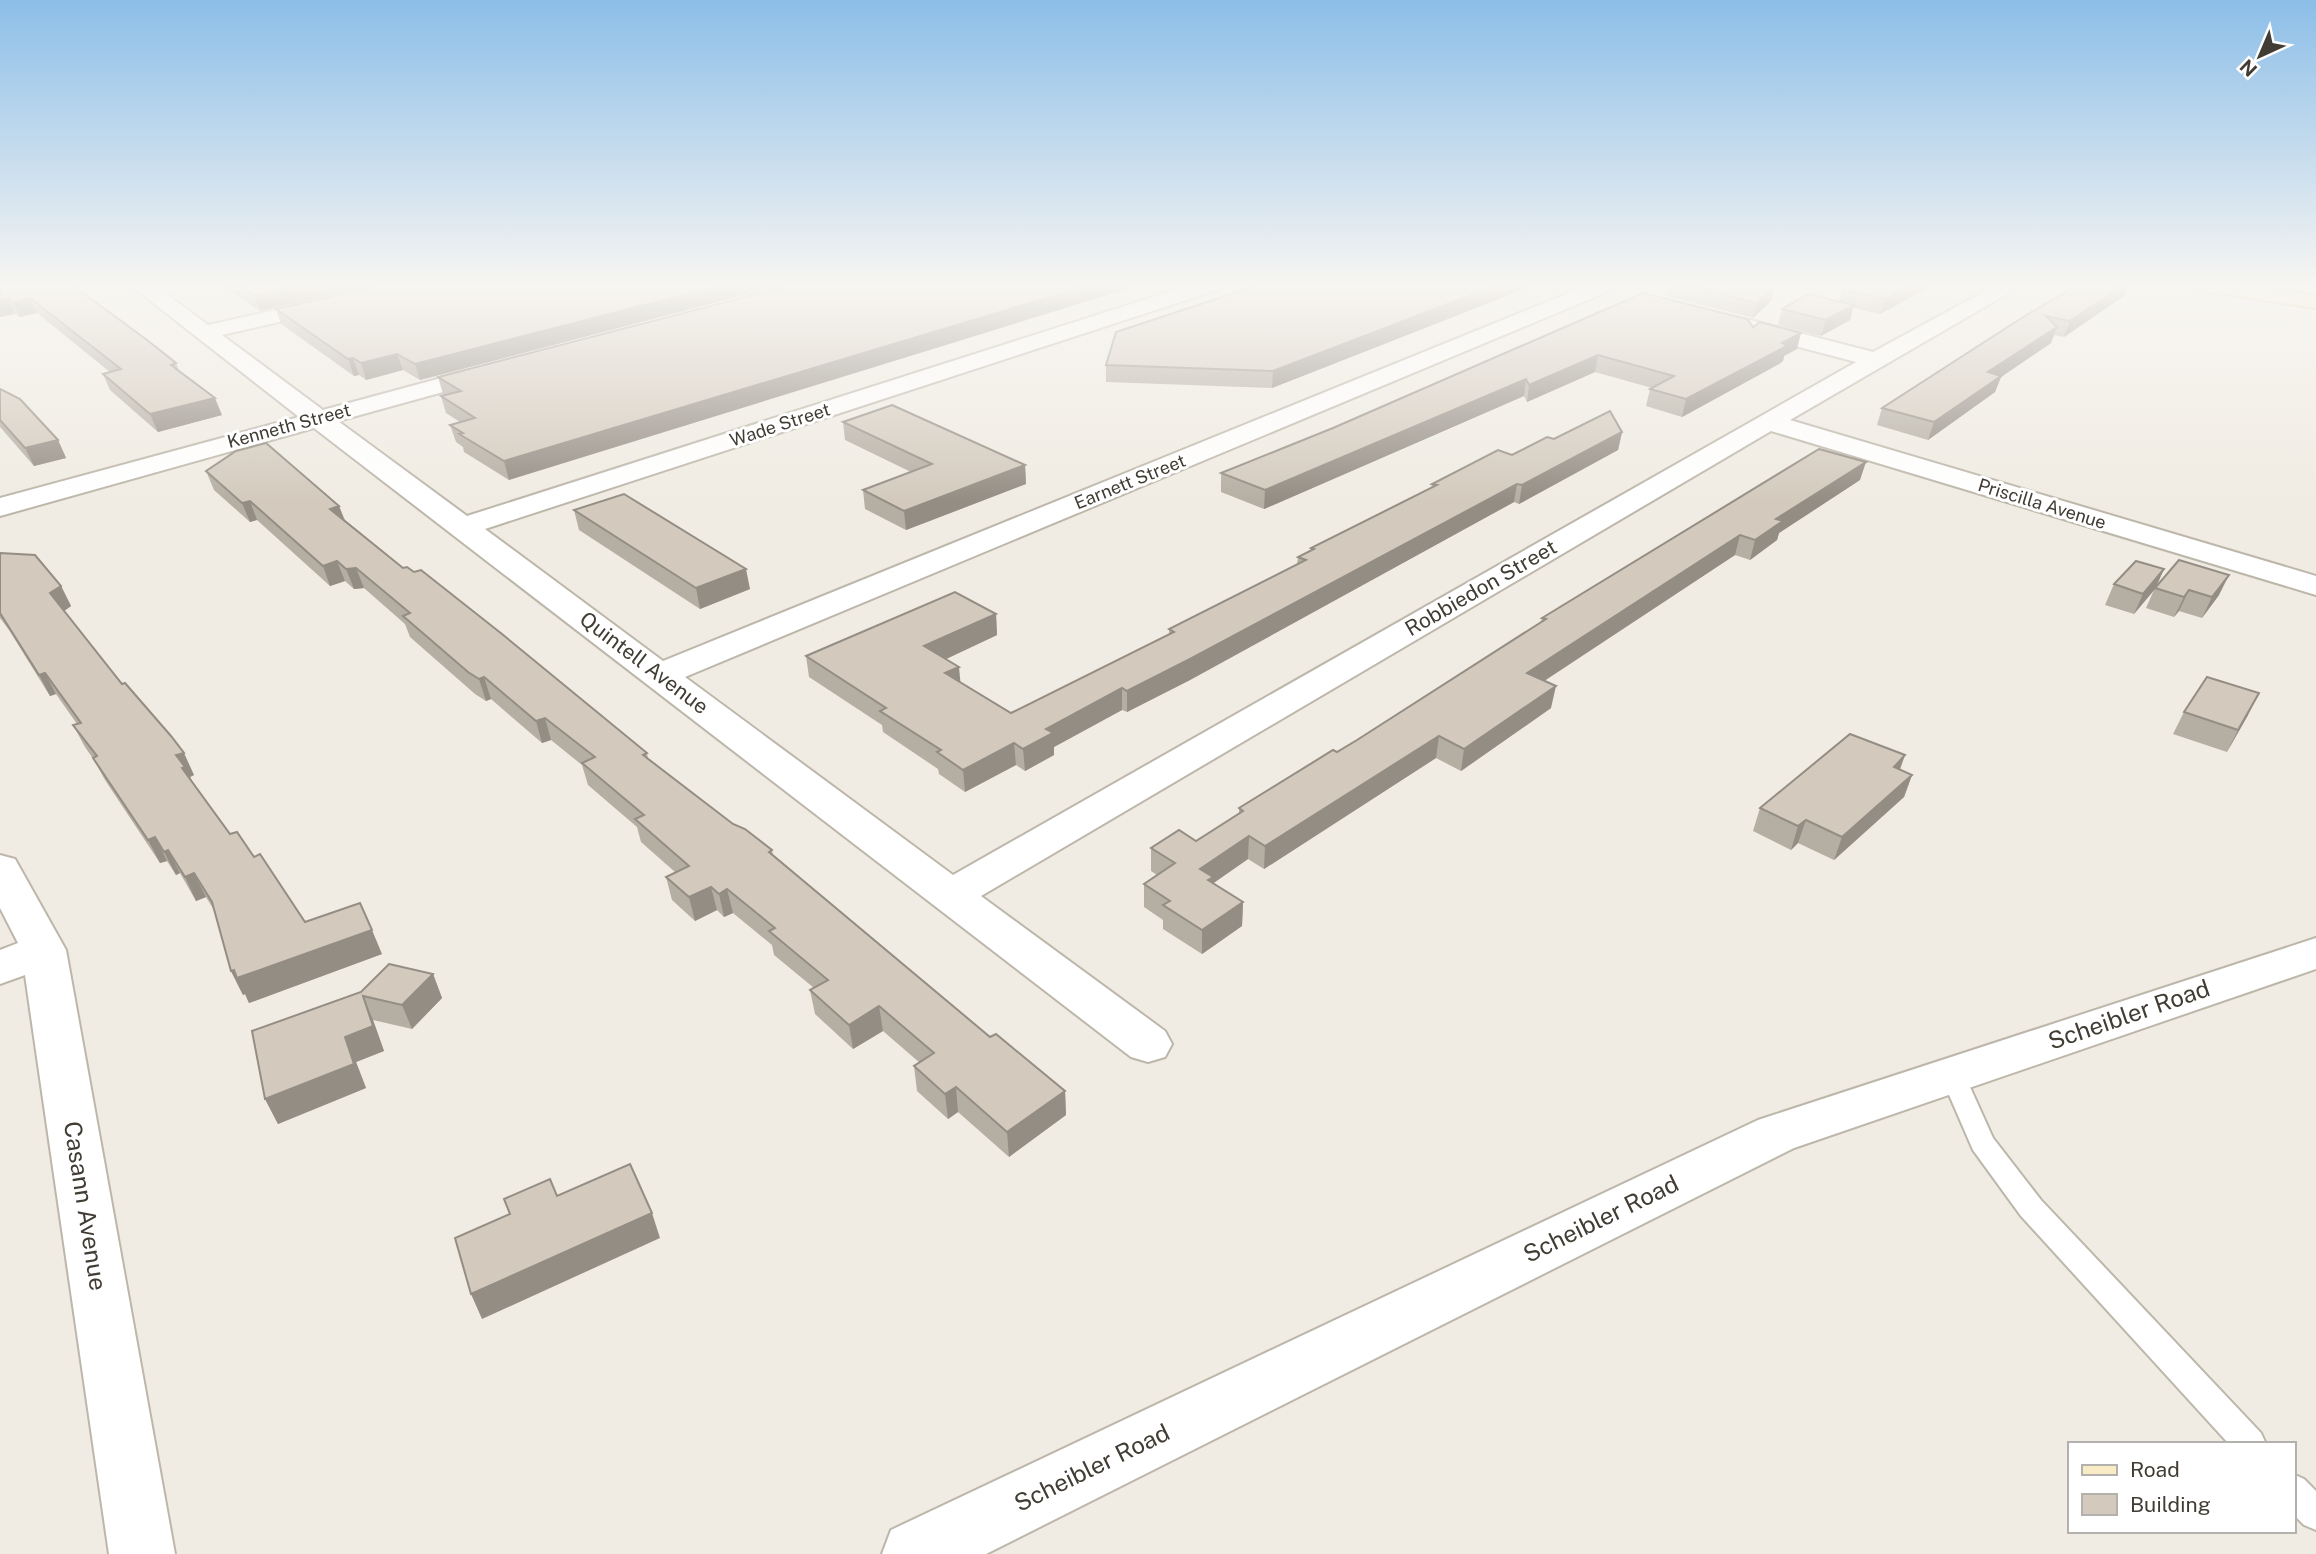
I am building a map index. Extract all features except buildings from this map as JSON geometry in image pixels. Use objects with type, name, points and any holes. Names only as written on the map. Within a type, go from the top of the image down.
[{"type":"street","name":"Quintell Avenue","points":[[234,357],[1148,1044]]},
{"type":"street","name":"Wade Street","points":[[463,527],[991,357]]},
{"type":"street","name":"Earnett Street","points":[[660,675],[1438,357]]},
{"type":"street","points":[[1862,357],[1876,360]]},
{"type":"street","name":"Robbiedon Street","points":[[950,895],[1882,357]]},
{"type":"street","name":"Kenneth Street","points":[[0,507],[315,418],[521,364]]},
{"type":"street","name":"Priscilla Avenue","points":[[1768,422],[2316,586]]},
{"type":"street","name":"Casann Avenue","points":[[0,867],[22,959],[142,1554]]},
{"type":"street","name":"Scheibler Road","points":[[915,1554],[1776,1134],[2316,953]]},
{"type":"lane","points":[[1952,1074],[1982,1143],[2031,1208],[2248,1442]]},
{"type":"lane","points":[[2295,1492],[2316,1514]]}]
